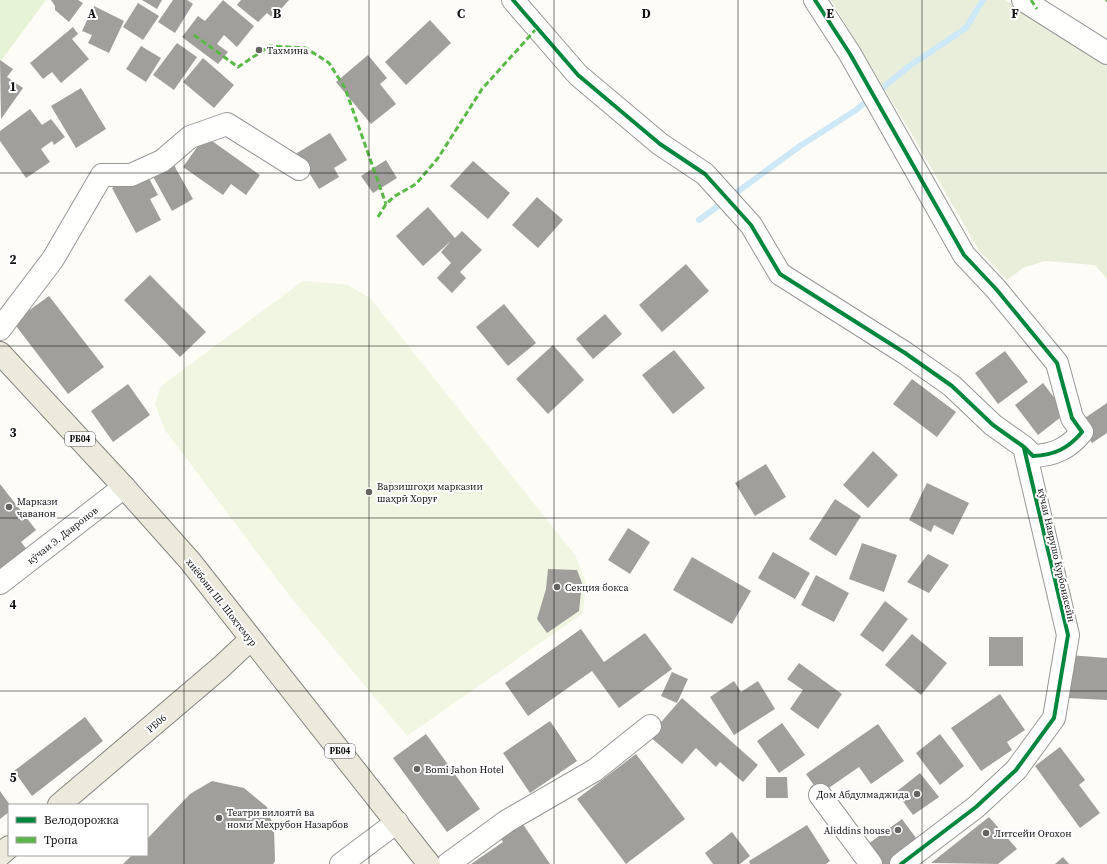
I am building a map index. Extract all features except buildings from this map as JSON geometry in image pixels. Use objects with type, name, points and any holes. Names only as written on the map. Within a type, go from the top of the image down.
[{"type":"main road","name":"хиёбони Ш. Шоҳтемур","points":[[0,354],[124,487],[190,561],[429,864]]},
{"type":"main road","name":"РБ06","points":[[60,804],[220,668],[251,639]]},
{"type":"main road","points":[[0,855],[8,848]]},
{"type":"street","points":[[513,0],[578,75],[660,144],[705,174],[751,225],[780,274],[904,353],[952,386],[993,425],[1024,446],[1033,456],[1049,455],[1072,444],[1082,432],[1072,418],[1057,363],[996,289],[964,254],[858,67],[815,0]]},
{"type":"street","points":[[1023,0],[1107,53]]},
{"type":"street","points":[[0,329],[53,259],[102,175],[130,175],[162,161],[190,137],[227,124],[299,169]]},
{"type":"street","name":"кӯчаи Наврушо Курбонасейн","points":[[901,864],[976,807],[1016,770],[1054,718],[1068,635],[1024,446]]},
{"type":"street","name":"кӯчаи Э. Давронов","points":[[0,583],[124,487]]},
{"type":"street","points":[[448,864],[508,821],[595,770],[650,726]]},
{"type":"street","points":[[820,795],[871,864]]},
{"type":"street","points":[[341,864],[397,822]]},
{"type":"green space","points":[[0,0],[46,0],[0,62]]},
{"type":"green space","points":[[831,0],[1005,0],[1107,61],[1107,279],[1095,265],[1045,261],[1023,268],[1007,280],[978,249],[914,138]]},
{"type":"green space","name":"Варзишгоҳи марказии шаҳрӣ Хоруғ","points":[[303,281],[348,285],[370,298],[575,555],[586,582],[583,613],[407,736],[289,595],[165,430],[155,404],[161,386]]},
{"type":"waterway","points":[[699,220],[800,146],[856,110],[908,67],[966,28],[983,0]]},
{"type":"marked path","points":[[1031,0],[1037,9]]},
{"type":"marked path","points":[[378,217],[386,204],[395,196],[416,184],[438,158],[482,89],[537,28]]},
{"type":"marked path","points":[[194,35],[238,67],[270,46],[306,48],[329,63],[345,88],[386,204]]},
{"type":"cycle path","points":[[513,0],[578,75],[660,144],[705,174],[751,225],[780,274],[905,353],[952,386],[993,425],[1024,447],[1033,456],[1048,454],[1066,447],[1082,432],[1072,418],[1057,363],[996,289],[964,255],[850,54],[815,0]]},
{"type":"cycle path","points":[[901,864],[976,807],[1016,770],[1054,718],[1068,635],[1024,448]]},
{"type":"place","name":"Тахмина","points":[[259,50]]},
{"type":"place","name":"Варзишгоҳи марказии шаҳрӣ Хоруғ","points":[[369,492]]},
{"type":"place","name":"Маркази ҷаванон","points":[[9,507]]},
{"type":"place","name":"Секция бокса","points":[[557,587]]},
{"type":"place","name":"Bomi Jahon Hotel","points":[[417,769]]},
{"type":"place","name":"Дом Абдулмаджида","points":[[917,794]]},
{"type":"place","name":"Театри вилоятӣ ва номи Меҳрубон Назарбов","points":[[219,818]]},
{"type":"place","name":"Aliddins house","points":[[898,830]]},
{"type":"place","name":"Литсейи Оғохон","points":[[986,833]]}]
